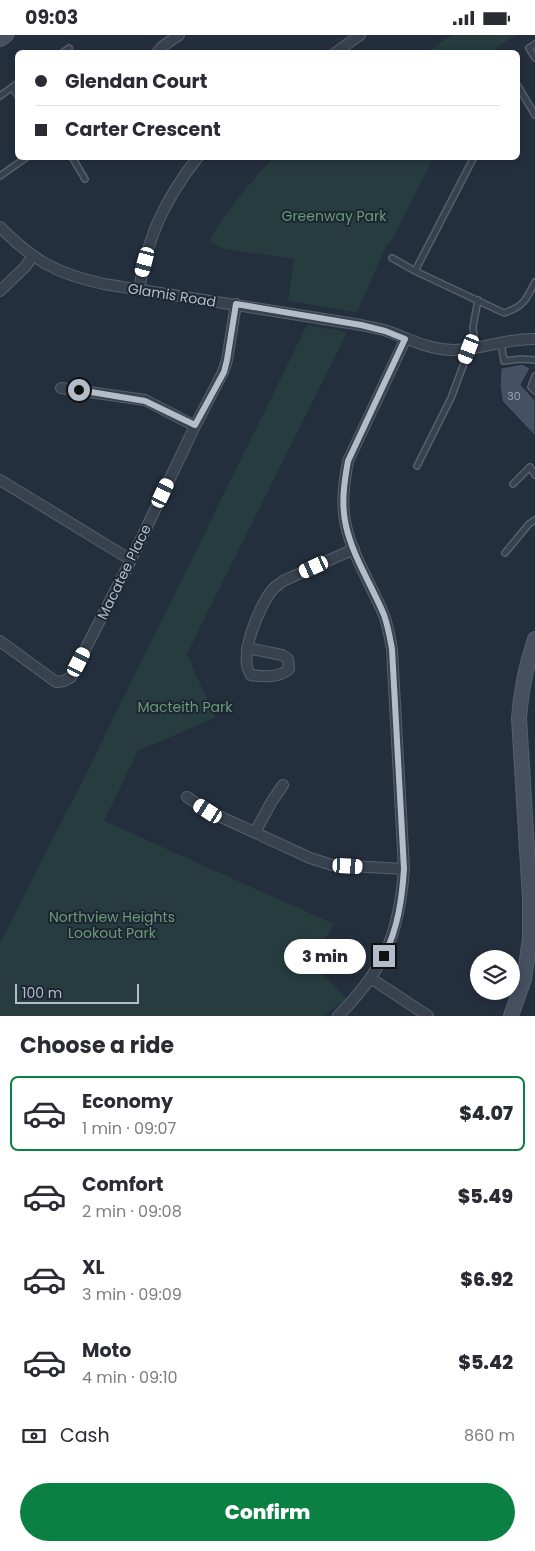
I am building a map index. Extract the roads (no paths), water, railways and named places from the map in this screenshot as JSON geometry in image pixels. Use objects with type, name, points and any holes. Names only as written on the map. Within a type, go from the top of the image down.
[{"type":"street","points":[[0,39],[6,35]]},
{"type":"street","points":[[160,50],[180,35]]},
{"type":"street","points":[[338,50],[360,35]]},
{"type":"street","points":[[139,289],[153,231],[178,182],[196,160]]},
{"type":"street","name":"Glamis Road","points":[[0,227],[32,257],[53,269],[76,278],[361,325],[385,331],[429,347],[442,349],[472,349],[517,339],[535,339]]},
{"type":"street","points":[[0,291],[25,267],[32,257]]},
{"type":"street","name":"Macatee Place","points":[[0,641],[56,682],[64,681],[71,677],[131,560],[195,425],[224,372],[236,304]]},
{"type":"street","points":[[338,1016],[358,997],[372,979],[389,945],[398,921],[402,895],[404,869],[392,649],[384,615],[354,549],[346,526],[343,500],[348,461],[405,339]]},
{"type":"street","points":[[61,388],[145,401],[195,425]]},
{"type":"street","points":[[0,481],[131,560]]},
{"type":"street","points":[[247,648],[262,608],[274,587],[283,581],[354,549]]},
{"type":"street","points":[[511,1016],[530,980],[530,897],[519,718],[526,667],[535,639]]},
{"type":"street","points":[[255,833],[272,801],[284,785]]},
{"type":"street","points":[[187,797],[208,811],[310,858],[332,865],[404,869]]},
{"type":"street","points":[[372,979],[428,1016]]},
{"type":"lane","points":[[535,44],[529,48],[535,58]]},
{"type":"lane","points":[[0,95],[15,85]]},
{"type":"lane","points":[[12,87],[15,92]]},
{"type":"lane","points":[[520,89],[535,115]]},
{"type":"lane","points":[[0,176],[23,160]]},
{"type":"lane","points":[[74,160],[86,179]]},
{"type":"lane","points":[[415,271],[472,160]]},
{"type":"lane","points":[[392,258],[415,271],[504,313],[514,310],[525,301],[535,282]]},
{"type":"lane","points":[[416,465],[451,398],[472,349],[473,327],[478,300]]},
{"type":"lane","points":[[500,342],[504,361],[535,360]]},
{"type":"lane","points":[[535,376],[531,387],[535,391]]},
{"type":"lane","points":[[513,484],[530,467],[535,475]]},
{"type":"lane","points":[[505,553],[529,524],[535,520]]},
{"type":"park label","name":"Greenway Park","points":[[334,216]]},
{"type":"park label","name":"Macteith Park","points":[[185,707]]},
{"type":"park label","name":"Northview Heights Lookout Park","points":[[112,925]]}]
